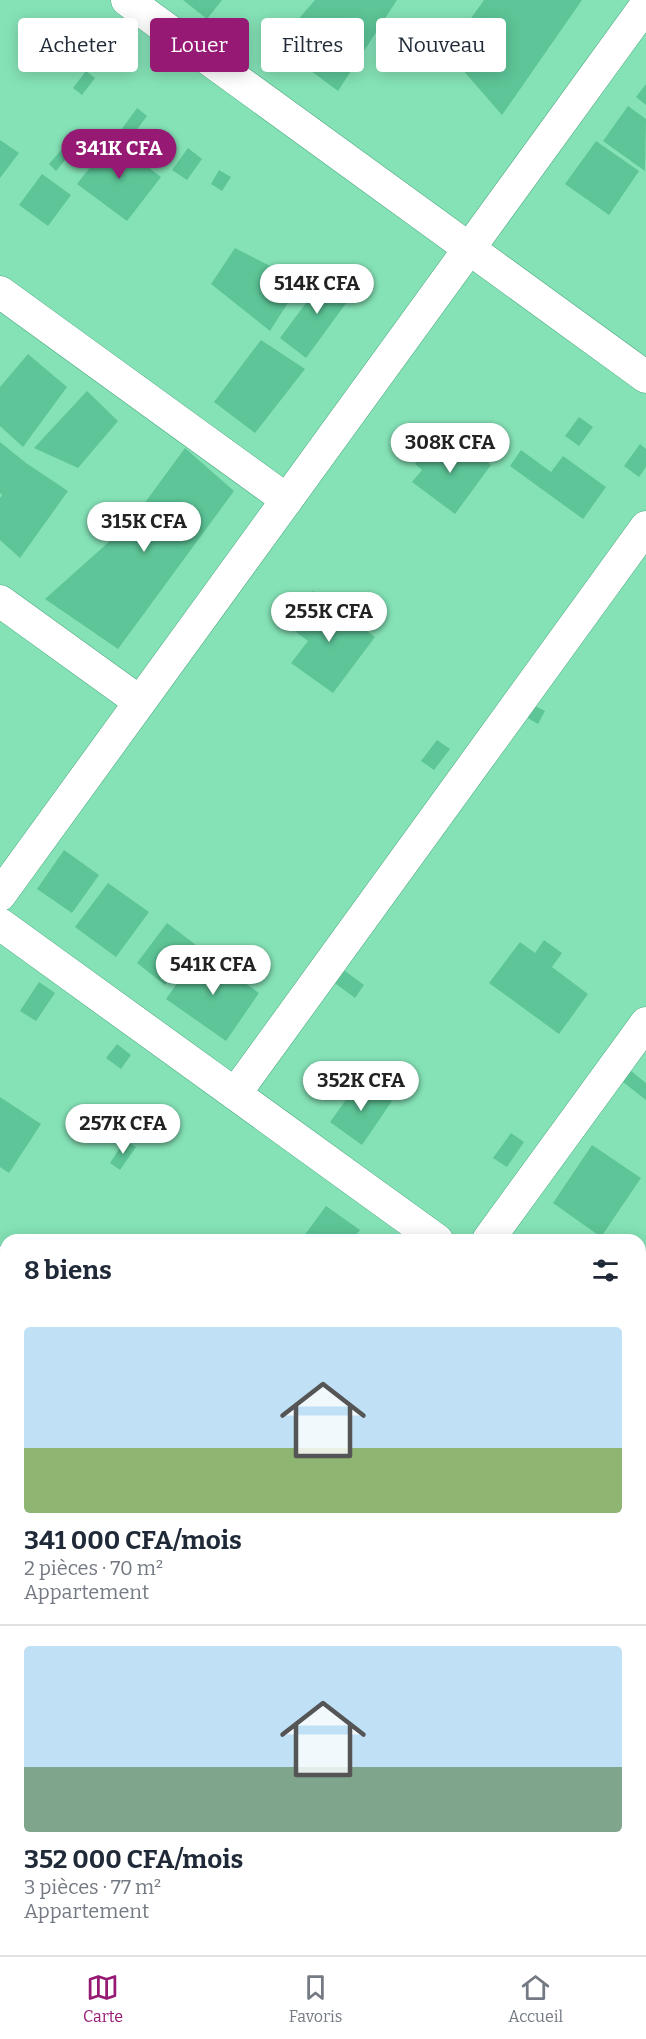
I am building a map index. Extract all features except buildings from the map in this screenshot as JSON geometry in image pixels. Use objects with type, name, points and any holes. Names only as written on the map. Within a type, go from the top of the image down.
[{"type":"street","points":[[126,0],[646,377]]},
{"type":"street","points":[[0,895],[469,249],[641,6]]},
{"type":"street","points":[[0,292],[287,500]]},
{"type":"street","points":[[235,1094],[646,527]]},
{"type":"street","points":[[0,601],[140,702]]},
{"type":"street","points":[[0,924],[429,1234]]},
{"type":"street","points":[[493,1234],[640,1044]]}]
